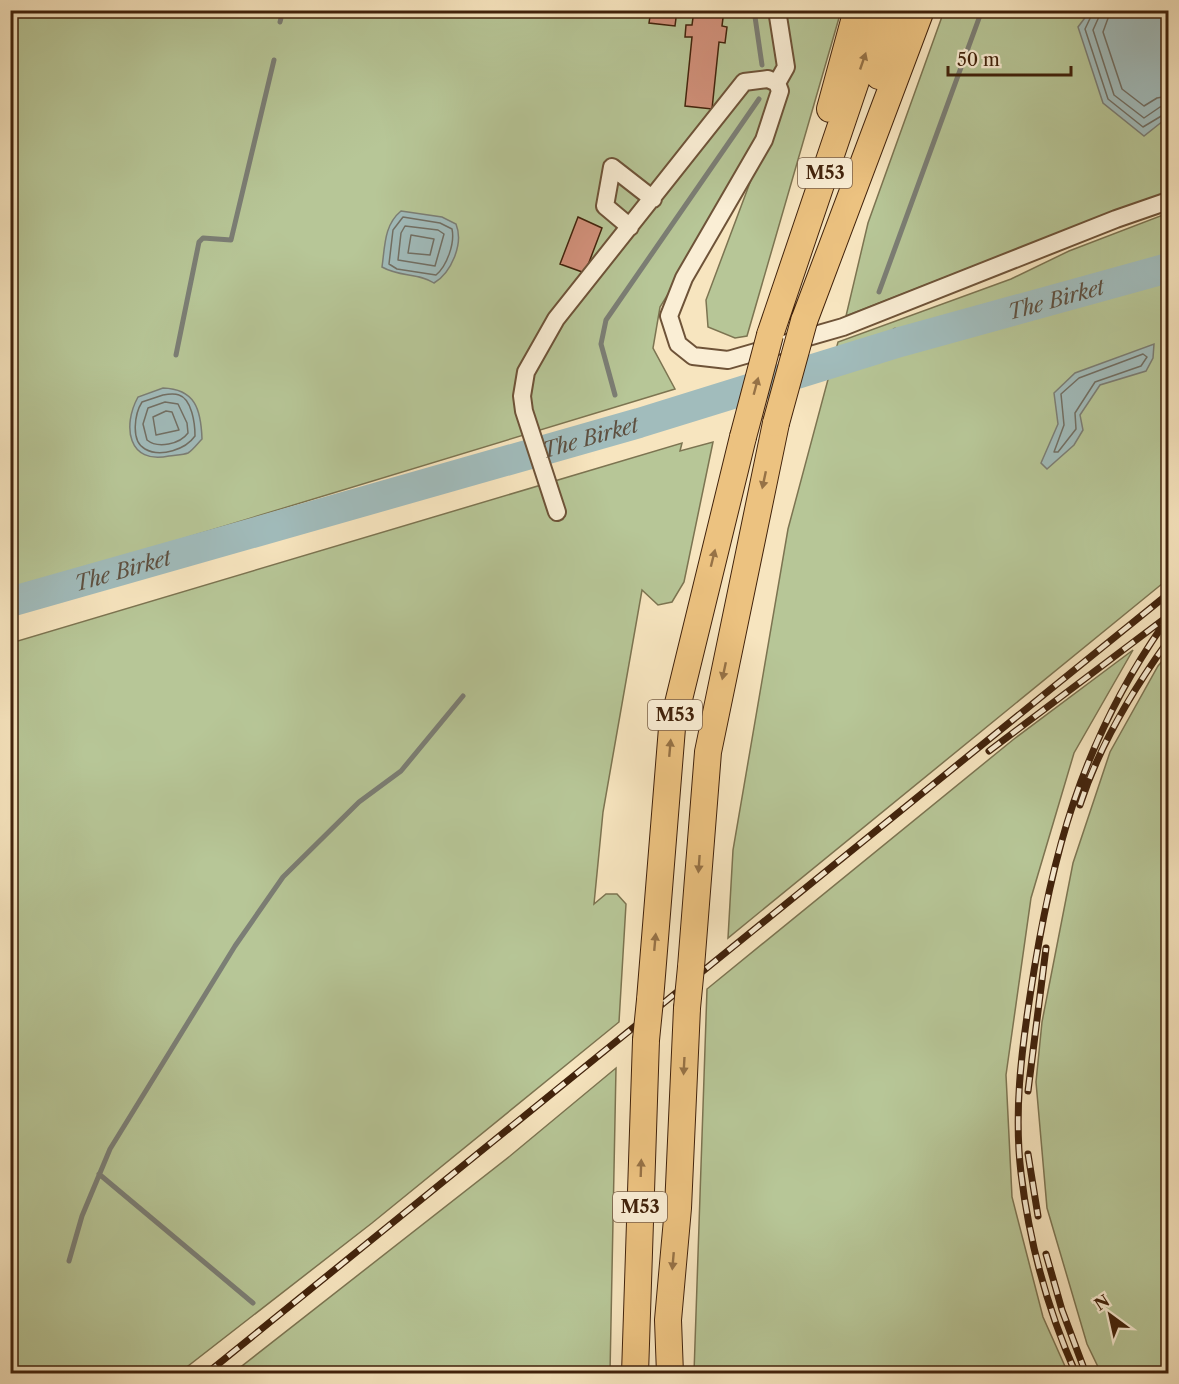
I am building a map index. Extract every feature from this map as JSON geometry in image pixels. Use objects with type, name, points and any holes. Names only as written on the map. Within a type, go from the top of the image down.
[{"type":"highway","points":[[770,335],[858,10]]},
{"type":"highway","name":"M53","points":[[635,1374],[646,1040],[672,728],[742,437],[770,335],[880,10]]},
{"type":"highway","name":"M53","points":[[670,1374],[668,1320],[678,1208],[687,1008],[708,752],[776,423],[829,229],[900,10]]},
{"type":"highway","points":[[804,321],[921,10]]},
{"type":"lane","points":[[777,10],[786,67],[777,83]]},
{"type":"lane","points":[[557,512],[524,411],[522,396],[526,372],[556,319],[744,82],[768,79],[777,83],[780,91],[764,141],[684,278],[669,316],[678,344],[693,356],[728,360],[843,327],[1116,219],[1168,201]]},
{"type":"lane","points":[[630,227],[605,206],[612,167],[653,199]]},
{"type":"green space","points":[[11,11],[841,11],[747,336],[735,338],[708,327],[706,300],[770,129],[660,307],[653,348],[675,389],[11,591]]},
{"type":"green space","points":[[944,11],[1168,11],[1168,194],[1071,228],[846,316],[868,223]]},
{"type":"green space","points":[[1168,213],[1168,579],[728,938],[733,850],[788,529],[838,342],[1011,279],[1069,251]]},
{"type":"green space","points":[[713,442],[684,582],[672,602],[658,605],[642,590],[603,812],[594,904],[606,894],[617,894],[626,904],[619,1022],[372,1223],[179,1373],[11,1374],[11,643],[682,443],[680,451]]},
{"type":"green space","points":[[1133,650],[1074,753],[1031,898],[1006,1075],[1012,1197],[1043,1317],[1068,1373],[694,1373],[707,989],[1014,739]]},
{"type":"green space","points":[[1168,654],[1168,1373],[1101,1373],[1087,1344],[1047,1208],[1036,1082],[1042,1022],[1073,863],[1110,752],[1158,666]]},
{"type":"green space","points":[[616,1068],[610,1373],[233,1373],[510,1156]]},
{"type":"water","points":[[1090,11],[1168,11],[1168,117],[1144,136],[1103,103],[1078,27]]},
{"type":"water","points":[[401,211],[442,217],[456,224],[457,249],[451,265],[434,283],[382,267],[388,229]]},
{"type":"water","points":[[1154,344],[1153,358],[1146,371],[1100,385],[1080,415],[1083,430],[1074,445],[1047,469],[1041,463],[1058,424],[1054,393],[1075,373]]},
{"type":"water","points":[[163,388],[182,392],[189,397],[198,410],[202,439],[188,453],[155,457],[145,455],[132,441],[130,420],[138,397]]},
{"type":"building","points":[[651,10],[677,10],[675,26],[649,23]]},
{"type":"building","points":[[694,10],[724,10],[722,26],[727,27],[725,43],[719,42],[712,109],[685,106],[692,37],[685,37],[686,25],[692,25]]},
{"type":"building","points":[[578,217],[602,228],[585,273],[560,264]]},
{"type":"waterway","points":[[280,22],[283,10]]},
{"type":"waterway","points":[[754,10],[762,65]]},
{"type":"waterway","points":[[879,292],[982,10]]},
{"type":"waterway","points":[[176,355],[199,242],[203,238],[231,240],[274,60]]},
{"type":"waterway","points":[[615,395],[601,344],[606,320],[759,99]]},
{"type":"waterway","name":"The Birket","points":[[10,602],[639,423],[900,342],[1168,268]]},
{"type":"waterway","points":[[895,330],[900,342]]},
{"type":"waterway","points":[[632,414],[639,423]]},
{"type":"waterway","points":[[69,1261],[82,1216],[110,1149],[235,946],[283,877],[359,802],[401,771],[463,696]]},
{"type":"waterway","points":[[99,1174],[253,1303]]},
{"type":"railway","points":[[206,1374],[1168,594]]},
{"type":"railway","points":[[989,751],[1168,616]]},
{"type":"railway","points":[[1076,1374],[1041,1275],[1029,1224],[1021,1173],[1018,1129],[1024,1040],[1038,945],[1048,896],[1074,802],[1090,757],[1111,713],[1163,625]]},
{"type":"railway","points":[[1080,805],[1107,740],[1142,679],[1168,641]]},
{"type":"railway","points":[[1028,1091],[1046,948]]},
{"type":"railway","points":[[1028,1154],[1038,1216]]},
{"type":"railway","points":[[1046,1254],[1062,1310],[1086,1374]]}]
